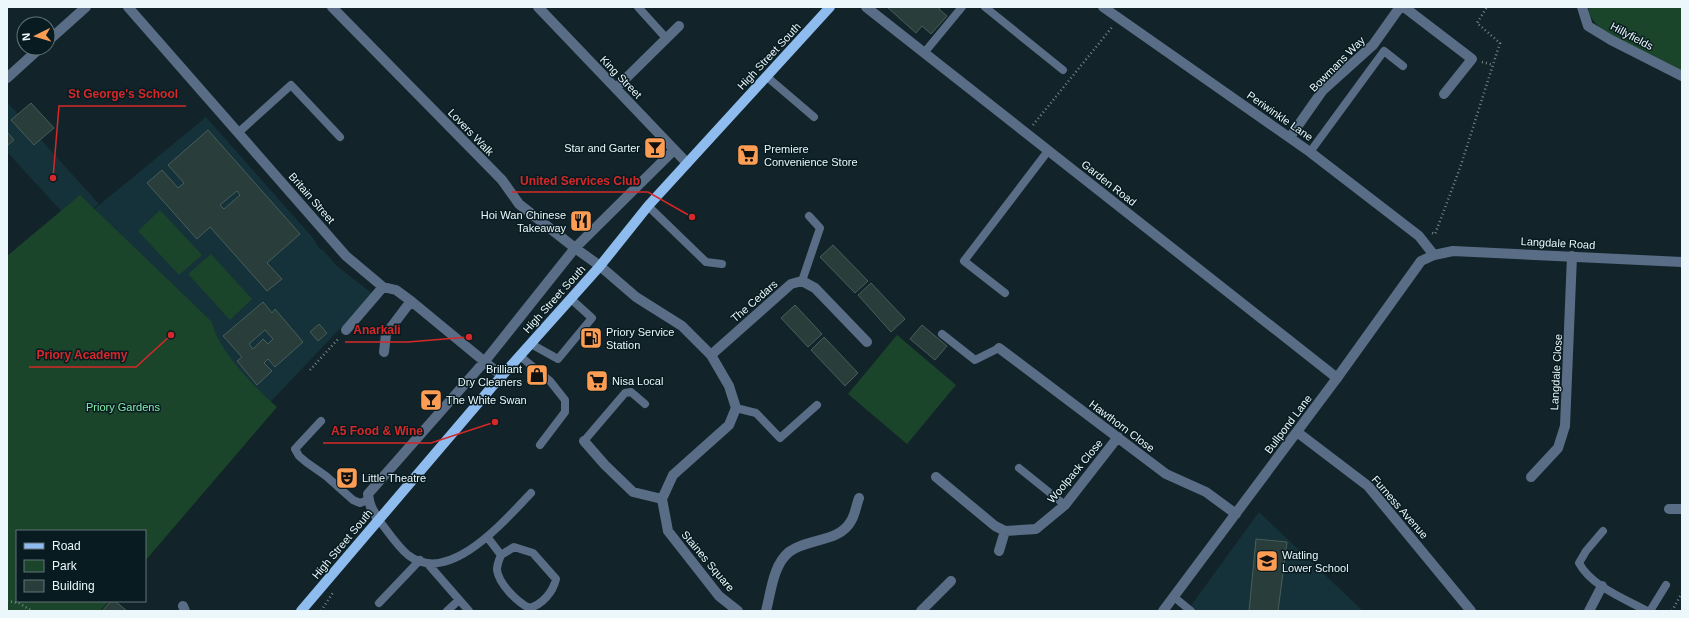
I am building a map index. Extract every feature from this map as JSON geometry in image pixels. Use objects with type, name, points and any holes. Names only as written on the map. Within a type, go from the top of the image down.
[{"type":"main road","name":"High Street South","points":[[302,611],[378,519],[600,266],[648,206],[830,7]]},
{"type":"street","points":[[56,34],[86,7]]},
{"type":"street","name":"Britain Street","points":[[128,7],[346,256],[382,287],[396,290],[411,301],[502,376]]},
{"type":"street","name":"Lovers Walk","points":[[332,7],[502,180],[519,204],[600,266]]},
{"type":"street","name":"King Street","points":[[538,7],[687,164]]},
{"type":"street","name":"Garden Road","points":[[866,7],[1337,378]]},
{"type":"street","name":"Periwinkle Lane","points":[[1103,7],[1290,137],[1418,235],[1434,255]]},
{"type":"street","name":"Bowmans Way","points":[[1290,137],[1324,90],[1373,45],[1400,7]]},
{"type":"street","points":[[1404,7],[1472,59],[1444,94]]},
{"type":"street","name":"Hillyfields","points":[[1582,7],[1588,26],[1611,40],[1682,76]]},
{"type":"street","points":[[616,88],[679,26]]},
{"type":"street","points":[[7,78],[31,56]]},
{"type":"street","points":[[378,519],[371,510],[368,494],[485,361],[575,248],[674,150]]},
{"type":"street","name":"Langdale Road","points":[[1434,255],[1454,251],[1682,262]]},
{"type":"street","name":"Bullpond Lane","points":[[1163,611],[1337,378],[1421,261],[1434,255]]},
{"type":"street","name":"Langdale Close","points":[[1532,477],[1558,448],[1565,426],[1572,256]]},
{"type":"street","points":[[584,441],[605,465],[633,492],[662,499],[673,475],[729,426],[736,408],[729,386],[711,355],[682,326],[636,297],[600,266]]},
{"type":"street","points":[[802,281],[815,288],[867,342]]},
{"type":"street","name":"The Cedars","points":[[711,355],[791,284],[802,281]]},
{"type":"street","points":[[346,330],[382,287]]},
{"type":"street","points":[[384,352],[386,334],[411,301]]},
{"type":"street","name":"Hawthorn Close","points":[[999,348],[1166,474],[1206,492],[1236,514]]},
{"type":"street","name":"Furness Avenue","points":[[1296,432],[1368,486],[1472,611]]},
{"type":"street","name":"Woolpack Close","points":[[1005,531],[1036,530],[1065,505],[1118,437]]},
{"type":"street","points":[[936,477],[995,526],[1005,531],[999,551]]},
{"type":"street","points":[[766,611],[776,570],[789,552],[808,542],[836,535],[851,522],[859,498]]},
{"type":"street","name":"Staines Square","points":[[662,499],[668,531],[719,596],[738,611]]},
{"type":"street","points":[[1668,509],[1682,509]]},
{"type":"street","points":[[921,611],[951,581]]},
{"type":"street","points":[[1589,611],[1602,586]]},
{"type":"lane","points":[[638,7],[666,38]]},
{"type":"lane","points":[[924,53],[962,7]]},
{"type":"lane","points":[[985,7],[1063,70]]},
{"type":"lane","points":[[1310,152],[1384,51],[1403,66]]},
{"type":"lane","points":[[766,76],[814,117]]},
{"type":"lane","points":[[239,132],[291,86],[340,137]]},
{"type":"lane","points":[[1005,293],[964,261],[1048,151]]},
{"type":"lane","points":[[648,206],[706,262],[722,264]]},
{"type":"lane","points":[[802,281],[820,228],[809,216]]},
{"type":"lane","points":[[531,344],[558,359],[592,318],[571,299]]},
{"type":"lane","points":[[942,334],[975,360],[999,348]]},
{"type":"lane","points":[[520,356],[550,381],[565,400],[565,412],[540,445]]},
{"type":"lane","points":[[584,441],[624,393],[631,392],[645,404]]},
{"type":"lane","points":[[736,408],[756,413],[780,438],[816,405]]},
{"type":"lane","points":[[322,421],[300,442],[296,452],[306,462],[326,476],[354,500],[360,503],[368,500]]},
{"type":"lane","points":[[1019,468],[1065,505]]},
{"type":"lane","points":[[428,564],[439,564],[462,554],[488,538],[531,493]]},
{"type":"lane","points":[[378,519],[408,555],[428,564],[469,611]]},
{"type":"lane","points":[[1603,531],[1579,563],[1584,572],[1602,586],[1649,611],[1666,584]]},
{"type":"lane","points":[[488,538],[501,555]]},
{"type":"lane","points":[[514,547],[533,553],[556,579],[554,589],[534,607],[529,608],[522,604],[502,582],[497,572],[501,555],[514,547]]},
{"type":"lane","points":[[380,603],[420,560]]},
{"type":"lane","points":[[1174,597],[1191,611]]},
{"type":"lane","points":[[447,611],[459,600]]},
{"type":"path","points":[[1435,234],[1460,168],[1500,43],[1477,23],[1488,7]]},
{"type":"path","points":[[310,370],[346,330]]},
{"type":"path","points":[[321,611],[338,586]]},
{"type":"path","points":[[1672,611],[1682,593]]},
{"type":"path","points":[[7,601],[19,603],[32,611]]},
{"type":"shaded area","points":[[7,102],[99,204],[74,225],[7,152]]},
{"type":"shaded area","points":[[206,117],[313,238],[319,248],[324,251],[337,266],[373,294],[239,435],[7,281]]},
{"type":"shaded area","name":"Watling Lower School","points":[[1259,512],[1363,611],[1187,611]]},
{"type":"green space","points":[[1589,7],[1682,7],[1682,72],[1626,46],[1611,36],[1591,17]]},
{"type":"green space","name":"Priory Gardens","points":[[80,195],[212,322],[222,345],[238,368],[277,407],[146,560],[146,530],[16,530],[16,602],[108,602],[100,611],[7,611],[7,256]]},
{"type":"green space","points":[[160,210],[202,255],[179,275],[138,231]]},
{"type":"green space","points":[[211,254],[252,299],[230,320],[188,274]]},
{"type":"green space","points":[[897,335],[956,385],[907,444],[848,394]]},
{"type":"building","points":[[887,7],[940,7],[939,9],[947,16],[931,34],[922,26],[916,33]]},
{"type":"building","points":[[31,103],[54,128],[34,145],[11,120]]},
{"type":"building","points":[[208,130],[300,234],[267,263],[282,279],[267,291],[210,227],[197,239],[147,183],[162,170],[178,188],[184,183],[168,165]],"holes":[[[237,191],[240,195],[224,209],[220,205]]]},
{"type":"building","points":[[7,132],[14,140],[8,145],[7,144]]},
{"type":"building","points":[[833,245],[868,281],[855,293],[820,257]]},
{"type":"building","points":[[871,283],[905,319],[891,332],[858,295]]},
{"type":"building","points":[[263,302],[272,313],[275,309],[303,342],[275,367],[268,359],[264,363],[272,371],[257,385],[237,361],[242,357],[223,336]],"holes":[[[265,330],[273,339],[268,344],[263,339],[253,349],[249,344]]]},
{"type":"building","points":[[795,305],[822,334],[808,347],[781,318]]},
{"type":"building","points":[[319,324],[327,333],[318,341],[310,332]]},
{"type":"building","points":[[922,325],[947,346],[935,360],[910,339]]},
{"type":"building","points":[[824,337],[858,373],[845,386],[811,350]]},
{"type":"building","points":[[1256,539],[1287,542],[1278,611],[1249,611]]},
{"type":"building","points":[[110,602],[116,602],[127,611],[102,611]]},
{"type":"place","name":"Star and Garter","points":[[655,148]]},
{"type":"place","name":"Premiere Convenience Store","points":[[748,155]]},
{"type":"place","name":"St George's School","points":[[53,178]]},
{"type":"place","name":"United Services Club","points":[[692,217]]},
{"type":"place","name":"Hoi Wan Chinese Takeaway","points":[[581,221]]},
{"type":"place","name":"Priory Academy","points":[[171,335]]},
{"type":"place","name":"Anarkali","points":[[469,337]]},
{"type":"place","name":"Priory Service Station","points":[[591,338]]},
{"type":"place","name":"Brilliant Dry Cleaners","points":[[537,375]]},
{"type":"place","name":"Nisa Local","points":[[597,381]]},
{"type":"place","name":"The White Swan","points":[[431,400]]},
{"type":"place","name":"A5 Food & Wine","points":[[495,422]]},
{"type":"place","name":"Little Theatre","points":[[347,478]]},
{"type":"place","name":"Watling Lower School","points":[[1267,561]]}]
